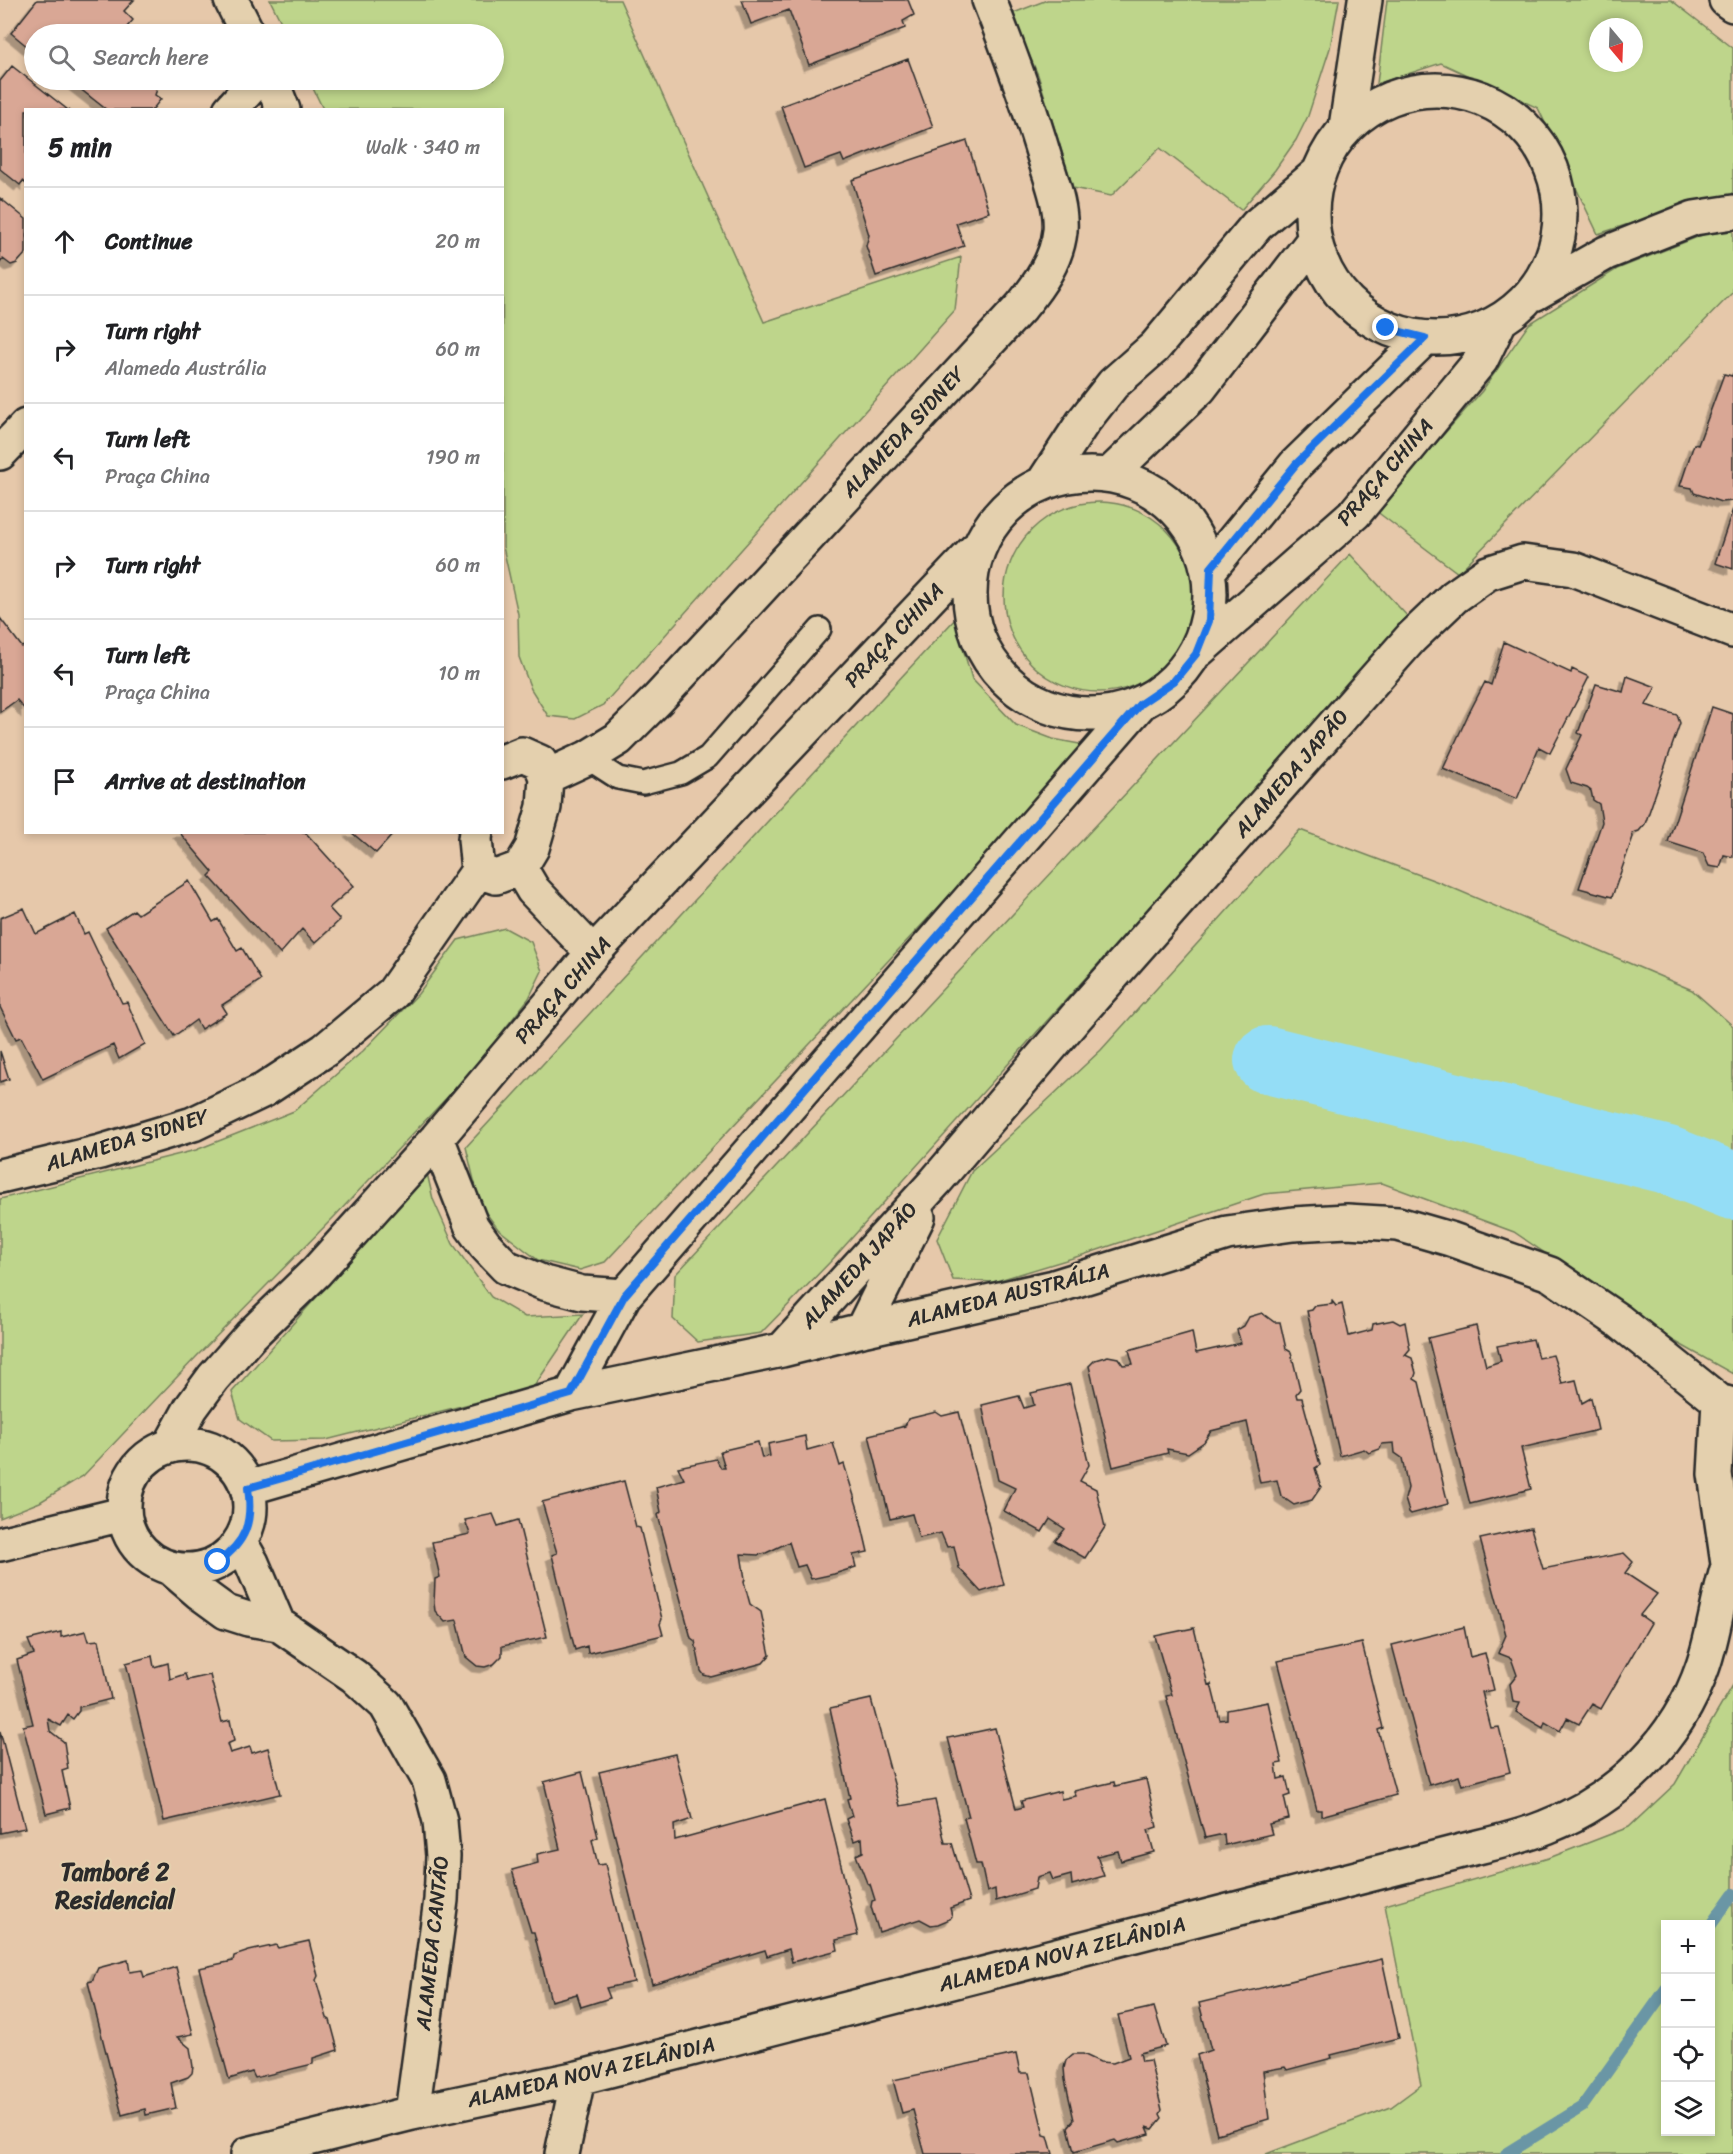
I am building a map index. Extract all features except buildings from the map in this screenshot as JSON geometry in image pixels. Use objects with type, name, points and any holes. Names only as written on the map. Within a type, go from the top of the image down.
[{"type":"street","points":[[231,0],[243,24]]},
{"type":"street","name":"ALAMEDA SIDNEY","points":[[546,777],[587,758],[618,739],[658,699],[1021,307],[1041,282],[1054,253],[1060,230],[1056,197],[1031,113],[990,0]]},
{"type":"street","name":"PRAÇA CHINA","points":[[1346,127],[1365,0]]},
{"type":"street","points":[[1726,0],[1733,5]]},
{"type":"street","name":"PRAÇA CHINA","points":[[1530,296],[1552,260],[1561,219],[1556,176],[1536,138],[1504,108],[1465,92],[1422,89],[1381,101],[1346,127],[1329,148],[1317,174],[1310,207],[1313,241],[1328,278],[1353,308],[1386,328],[1425,338],[1464,336],[1500,321],[1530,296],[1606,253],[1694,218],[1733,212]]},
{"type":"street","points":[[232,108],[248,90]]},
{"type":"street","points":[[275,90],[282,108]]},
{"type":"street","name":"PRAÇA CHINA","points":[[170,1446],[191,1408],[213,1378],[250,1336],[315,1272],[437,1138],[593,953],[975,550],[1000,518],[1045,480],[1083,422],[1113,384],[1155,346],[1257,225],[1317,174]]},
{"type":"street","points":[[1110,474],[1200,388],[1313,241]]},
{"type":"street","name":"PRAÇA CHINA","points":[[571,1394],[624,1296],[1140,704],[1174,681],[1196,654],[1354,513],[1481,360],[1500,321]]},
{"type":"street","points":[[1211,568],[1296,464],[1425,338]]},
{"type":"street","points":[[0,453],[24,428]]},
{"type":"street","name":"PRAÇA CHINA","points":[[1045,480],[1077,473],[1110,474],[1140,483],[1168,500],[1189,523],[1211,568],[1209,621],[1196,654]]},
{"type":"street","name":"PRAÇA CHINA","points":[[975,550],[968,595],[975,635],[995,670],[1024,696],[1062,711],[1102,714],[1140,704]]},
{"type":"street","name":"ALAMEDA JAPÃO","points":[[782,1350],[936,1181],[1076,1017],[1411,638],[1454,597],[1488,573],[1523,562],[1573,569],[1733,632]]},
{"type":"street","points":[[476,834],[478,871],[496,877],[520,868],[532,848],[544,807],[546,777],[540,762],[522,754],[504,761]]},
{"type":"street","points":[[520,868],[533,890],[593,953]]},
{"type":"street","name":"ALAMEDA SIDNEY","points":[[0,1176],[100,1152],[193,1125],[264,1090],[325,1050],[393,993],[478,871]]},
{"type":"street","points":[[437,1138],[472,1227],[506,1267],[544,1283],[582,1293],[624,1296]]},
{"type":"street","name":"ALAMEDA JAPÃO","points":[[862,1330],[936,1181]]},
{"type":"street","name":"ALAMEDA AUSTRÁLIA","points":[[248,1488],[571,1394],[782,1350],[1054,1287],[1227,1233],[1293,1224],[1347,1221],[1398,1224],[1450,1239],[1550,1274],[1620,1321],[1726,1403]]},
{"type":"street","name":"ALAMEDA NOVA ZELÂNDIA","points":[[248,2154],[412,2113],[578,2078],[1420,1862],[1546,1827],[1606,1797],[1653,1754],[1683,1712],[1703,1667],[1716,1624],[1730,1557],[1715,1473],[1726,1403]]},
{"type":"street","points":[[186,1444],[217,1451],[241,1473],[248,1488],[250,1506],[248,1524],[240,1542],[230,1554],[203,1568],[172,1569],[154,1562],[139,1549],[128,1533],[123,1514],[124,1496],[129,1479],[140,1464],[153,1453],[170,1446],[186,1444]]},
{"type":"street","points":[[0,1544],[123,1514]]},
{"type":"street","points":[[240,1542],[252,1563],[278,1624]]},
{"type":"street","name":"ALAMEDA CANTÃO","points":[[172,1569],[226,1612],[248,1619],[278,1624],[354,1676],[386,1705],[429,1780],[440,1821],[443,1856],[441,1900],[412,2113]]},
{"type":"street","points":[[562,2154],[578,2078]]},
{"type":"lane","points":[[587,758],[618,778],[643,783],[681,773],[708,757],[820,629]]},
{"type":"green space","points":[[270,0],[620,0],[764,322],[961,257],[955,310],[603,705],[575,719],[548,716],[531,689],[519,657],[518,614],[504,551],[504,108],[323,108],[314,90],[504,90],[504,24],[282,24]]},
{"type":"green space","points":[[1047,0],[1339,0],[1330,48],[1308,116],[1296,140],[1275,170],[1241,210],[1160,148],[1111,196],[1073,188],[1038,75],[1011,14]]},
{"type":"green space","points":[[1387,0],[1671,0],[1733,48],[1733,197],[1693,203],[1598,234],[1538,108],[1441,63],[1377,84]]},
{"type":"green space","points":[[1733,231],[1733,292],[1458,573],[1376,511],[1482,391],[1529,324],[1617,269],[1705,234]]},
{"type":"green space","points":[[1099,502],[1135,509],[1152,518],[1166,530],[1178,544],[1187,561],[1194,597],[1187,633],[1178,650],[1166,664],[1152,676],[1135,685],[1099,692],[1063,685],[1046,676],[1032,664],[1020,650],[1011,633],[1004,597],[1011,561],[1020,544],[1032,530],[1046,518],[1063,509]]},
{"type":"green space","points":[[1350,554],[1409,618],[832,1260],[761,1333],[698,1342],[673,1319],[675,1275]]},
{"type":"green space","points":[[958,616],[958,632],[972,679],[1016,725],[1053,739],[1090,746],[605,1262],[580,1270],[538,1260],[498,1229],[480,1205],[466,1147]]},
{"type":"green space","points":[[1300,830],[1441,883],[1692,990],[1733,1026],[1733,1374],[1674,1341],[1514,1232],[1382,1183],[1264,1194],[1086,1254],[993,1282],[953,1280],[937,1239],[972,1171],[1101,1050]]},
{"type":"green space","points":[[505,928],[531,942],[542,971],[529,998],[471,1072],[83,1476],[40,1502],[0,1518],[0,1199],[196,1150],[294,1111],[363,1051],[418,994],[458,940]]},
{"type":"green space","points":[[427,1173],[433,1199],[453,1244],[491,1297],[525,1317],[583,1314],[533,1388],[326,1440],[271,1441],[240,1419],[232,1392]]},
{"type":"green space","points":[[1733,1685],[1733,2154],[1266,2154],[1391,2107],[1421,2085],[1385,1905],[1549,1858],[1629,1827],[1675,1784]]},
{"type":"waterway","points":[[1268,1060],[1668,1160],[1733,1186]]},
{"type":"waterway","points":[[1714,1920],[1733,1894]]},
{"type":"waterway","points":[[1506,2154],[1582,2107],[1661,1996]]},
{"type":"district","name":"Tamboré 2 Residencial","points":[[115,1886]]},
{"type":"route","points":[[218,1562],[230,1554],[240,1542],[248,1524],[250,1506],[248,1488],[571,1394],[624,1296],[1140,704],[1174,681],[1196,654],[1209,621],[1211,568],[1296,464],[1425,338],[1386,328]]}]
